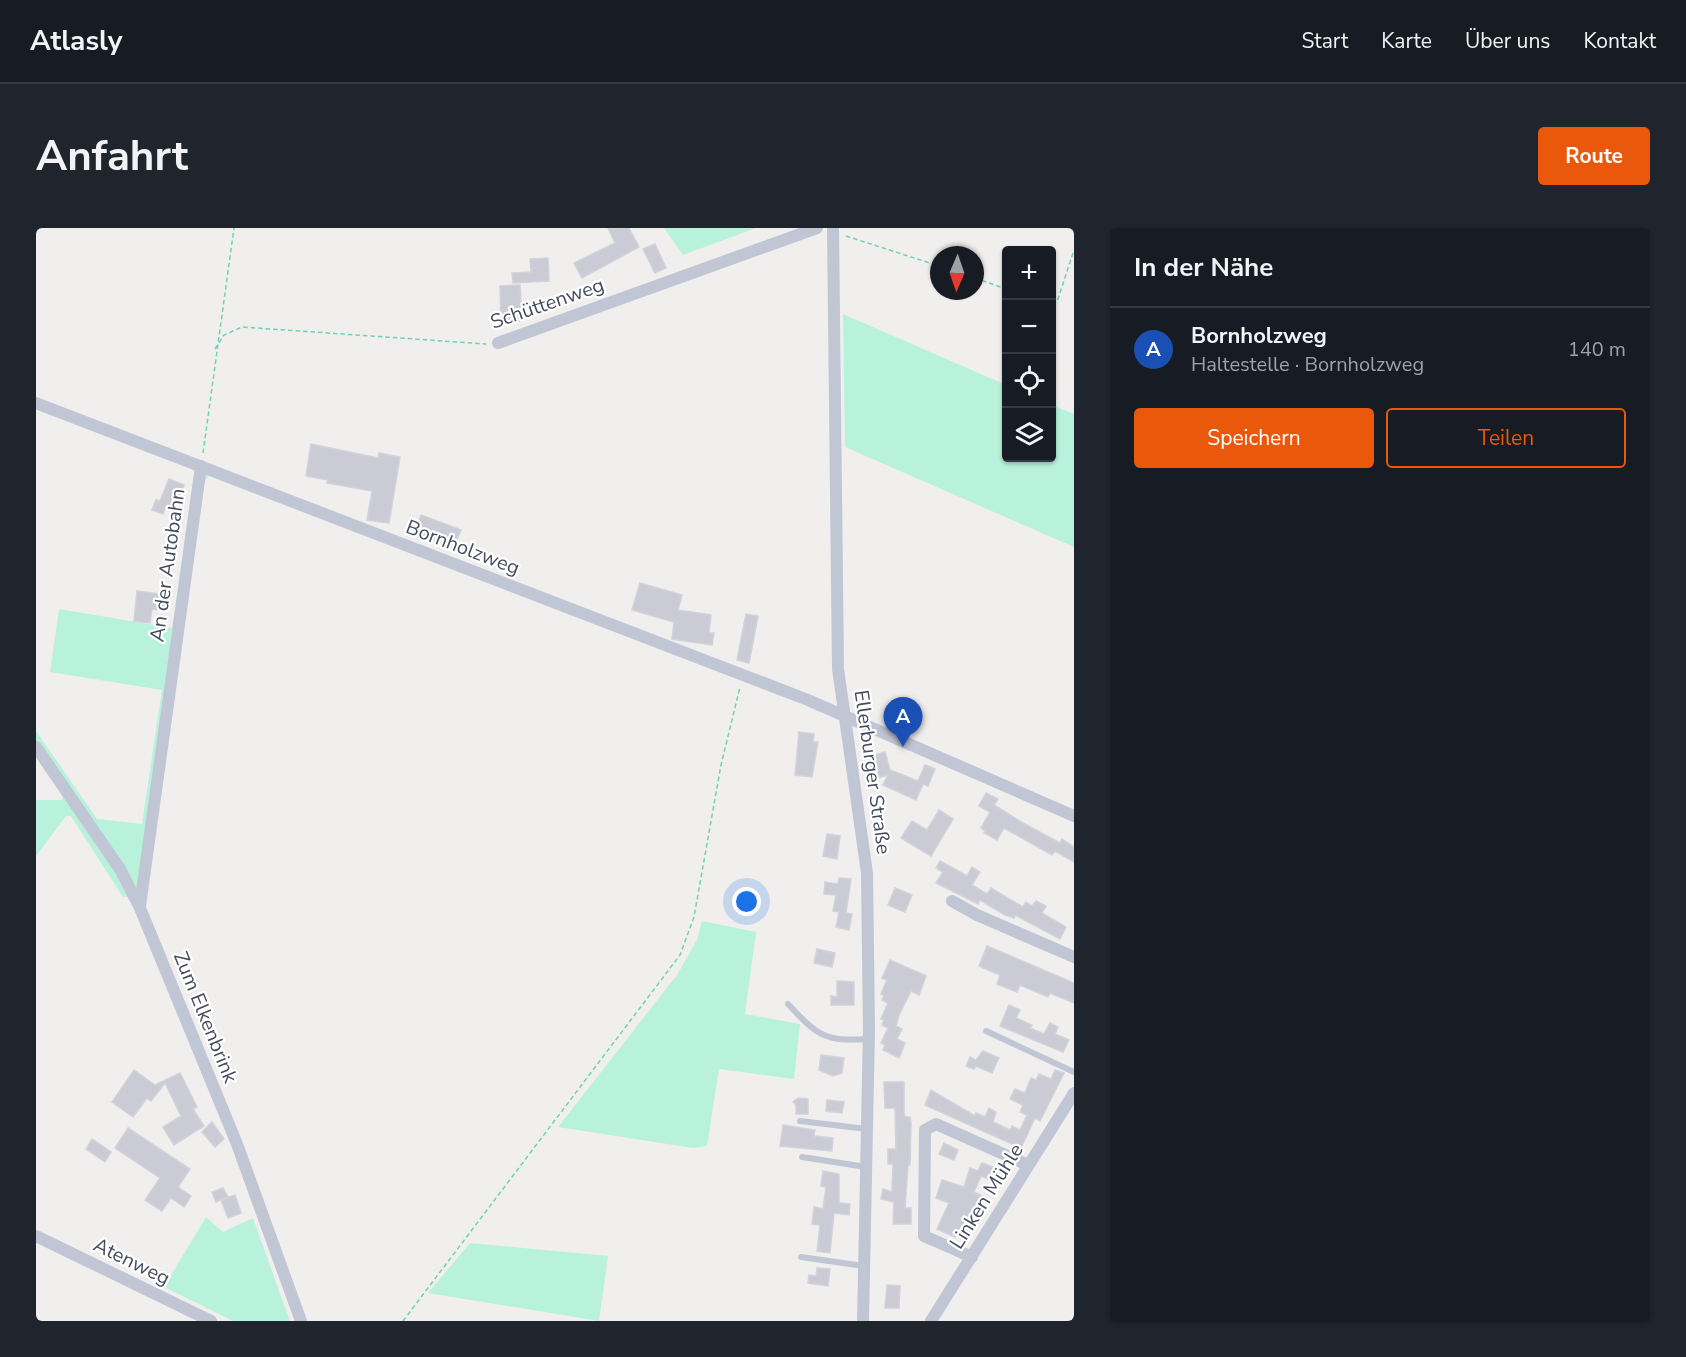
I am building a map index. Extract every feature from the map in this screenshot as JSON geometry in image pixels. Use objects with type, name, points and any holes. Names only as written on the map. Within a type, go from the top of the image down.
[{"type":"street","name":"Schüttenweg","points":[[498,343],[817,228]]},
{"type":"street","name":"Ellerburger Straße","points":[[833,230],[837,633],[844,714],[866,851],[868,1039],[863,1321]]},
{"type":"street","name":"Bornholzweg","points":[[36,403],[844,714],[1074,816]]},
{"type":"street","name":"An der Autobahn","points":[[140,908],[201,466]]},
{"type":"street","name":"Zum Elkenbrink","points":[[36,747],[120,869],[140,908],[237,1144],[301,1321]]},
{"type":"street","points":[[120,869],[130,873],[145,864]]},
{"type":"street","points":[[952,901],[976,915],[1074,957]]},
{"type":"street","name":"Linken Mühle","points":[[932,1321],[1074,1093]]},
{"type":"street","points":[[972,1257],[924,1236],[925,1130],[936,1124],[1028,1165]]},
{"type":"street","name":"Atenweg","points":[[36,1236],[211,1321]]},
{"type":"lane","points":[[788,1004],[819,1035],[846,1041],[868,1039]]},
{"type":"lane","points":[[986,1031],[1074,1072]]},
{"type":"lane","points":[[800,1121],[867,1129]]},
{"type":"lane","points":[[802,1157],[866,1167]]},
{"type":"lane","points":[[801,1257],[864,1266]]},
{"type":"path","name":"An der Autobahn","points":[[201,466],[215,349],[234,228]]},
{"type":"path","points":[[833,230],[930,263]]},
{"type":"path","points":[[1056,302],[1074,250]]},
{"type":"path","points":[[984,281],[1002,287]]},
{"type":"path","name":"Schüttenweg","points":[[215,349],[224,335],[242,327],[469,344],[498,343]]},
{"type":"path","points":[[403,1321],[680,955],[694,917],[721,765],[743,675]]},
{"type":"green space","points":[[664,228],[756,228],[683,255]]},
{"type":"green space","points":[[843,314],[1002,383],[1002,462],[1056,462],[1056,407],[1074,414],[1074,547],[845,447]]},
{"type":"green space","points":[[195,470],[210,475],[205,480],[143,896],[123,897],[71,816],[66,816],[36,856],[36,800],[62,800],[63,795],[36,755],[36,731],[97,819],[142,824],[162,690],[50,672],[59,609],[172,628]]},
{"type":"green space","points":[[702,921],[756,932],[745,1014],[800,1024],[794,1079],[719,1069],[707,1146],[693,1148],[558,1127],[677,975],[697,940]]},
{"type":"green space","points":[[206,1217],[223,1232],[253,1218],[290,1321],[233,1321],[164,1287]]},
{"type":"green space","points":[[470,1243],[608,1256],[599,1321],[428,1293]]},
{"type":"building","points":[[608,228],[629,228],[639,247],[582,278],[574,263],[615,243]]},
{"type":"building","points":[[655,244],[666,268],[655,273],[643,249]]},
{"type":"building","points":[[548,258],[549,281],[513,283],[512,273],[531,272],[530,259]]},
{"type":"building","points":[[520,285],[522,321],[501,322],[500,286]]},
{"type":"building","points":[[311,444],[378,458],[379,453],[400,457],[389,523],[367,520],[372,491],[327,483],[328,480],[306,476]]},
{"type":"building","points":[[169,479],[184,485],[174,511],[165,508],[163,514],[152,510],[156,500],[160,501]]},
{"type":"building","points":[[421,515],[461,530],[453,549],[414,534]]},
{"type":"building","points":[[640,583],[682,595],[678,610],[711,615],[709,633],[714,633],[712,645],[672,639],[674,622],[632,610]]},
{"type":"building","points":[[137,591],[167,595],[165,611],[152,609],[150,623],[134,621]]},
{"type":"building","points":[[746,614],[758,616],[749,663],[737,660]]},
{"type":"building","points":[[799,732],[814,734],[813,742],[818,742],[812,777],[795,775]]},
{"type":"building","points":[[885,752],[890,770],[918,781],[925,765],[935,769],[928,786],[923,784],[916,800],[883,785],[888,775],[874,779],[868,757]]},
{"type":"building","points":[[986,793],[998,799],[994,805],[1023,823],[1060,843],[1062,839],[1074,847],[1074,862],[1055,851],[1052,855],[1004,828],[997,840],[984,833],[985,831],[981,828],[990,812],[979,806]]},
{"type":"building","points":[[939,810],[953,819],[931,856],[901,838],[912,821],[927,830]]},
{"type":"building","points":[[827,834],[840,836],[837,859],[823,856]]},
{"type":"building","points":[[940,861],[967,876],[972,867],[980,872],[972,885],[987,894],[991,888],[1023,907],[1026,902],[1032,906],[1036,901],[1046,906],[1042,913],[1066,927],[1060,939],[1015,915],[1014,918],[1005,915],[980,900],[978,904],[936,883],[943,872],[936,868]]},
{"type":"building","points":[[839,878],[851,879],[846,913],[852,914],[849,930],[836,927],[839,912],[833,911],[836,895],[824,894],[825,882],[838,884]]},
{"type":"building","points":[[895,888],[912,895],[905,912],[888,905]]},
{"type":"building","points":[[987,946],[1074,983],[1074,1003],[1050,993],[1048,997],[1020,985],[1017,992],[997,984],[1000,975],[979,966]]},
{"type":"building","points":[[817,949],[835,953],[832,967],[814,963]]},
{"type":"building","points":[[890,960],[926,976],[919,995],[911,991],[899,1015],[896,1026],[902,1029],[897,1039],[905,1043],[899,1058],[883,1050],[885,1045],[881,1043],[888,1028],[882,1025],[884,1020],[881,1019],[888,1003],[882,1000],[884,996],[881,994],[887,980],[882,978]]},
{"type":"building","points":[[837,981],[854,982],[854,1005],[831,1005],[831,996],[837,997]]},
{"type":"building","points":[[1009,1005],[1020,1010],[1016,1018],[1032,1025],[1030,1028],[1044,1034],[1050,1023],[1058,1027],[1055,1034],[1069,1040],[1063,1052],[1000,1026]]},
{"type":"building","points":[[983,1051],[999,1058],[992,1073],[976,1066],[974,1069],[966,1066],[970,1057],[976,1060]]},
{"type":"building","points":[[821,1055],[844,1058],[842,1073],[833,1076],[819,1070]]},
{"type":"building","points":[[134,1070],[155,1085],[180,1073],[197,1107],[193,1109],[204,1126],[174,1145],[163,1127],[181,1116],[165,1083],[151,1101],[147,1098],[133,1117],[112,1102]]},
{"type":"building","points":[[1055,1070],[1064,1073],[1040,1121],[1035,1118],[1021,1148],[925,1105],[931,1090],[975,1116],[976,1113],[985,1117],[989,1108],[996,1112],[993,1122],[1010,1130],[1012,1126],[1020,1130],[1027,1115],[1020,1112],[1023,1105],[1010,1099],[1015,1089],[1025,1093],[1031,1078],[1036,1080],[1039,1074],[1051,1079]]},
{"type":"building","points":[[884,1082],[904,1082],[904,1112],[905,1117],[910,1117],[911,1123],[910,1165],[908,1165],[905,1208],[911,1208],[911,1224],[893,1224],[894,1202],[881,1199],[883,1189],[892,1192],[893,1164],[888,1164],[888,1149],[896,1149],[895,1108],[885,1108]]},
{"type":"building","points":[[798,1098],[808,1099],[808,1114],[796,1114],[796,1105],[793,1102]]},
{"type":"building","points":[[827,1100],[844,1102],[842,1113],[826,1111]]},
{"type":"building","points":[[212,1122],[224,1139],[215,1147],[202,1132]]},
{"type":"building","points":[[783,1125],[815,1130],[814,1136],[833,1138],[832,1151],[780,1146]]},
{"type":"building","points":[[128,1128],[190,1169],[178,1187],[191,1196],[184,1207],[171,1198],[162,1211],[145,1200],[160,1178],[115,1148]]},
{"type":"building","points":[[92,1139],[111,1152],[105,1162],[86,1149]]},
{"type":"building","points":[[944,1143],[958,1150],[954,1160],[939,1154]]},
{"type":"building","points":[[982,1163],[1004,1171],[998,1183],[981,1176],[974,1192],[986,1198],[969,1236],[963,1233],[960,1237],[955,1235],[955,1237],[937,1229],[949,1203],[936,1198],[942,1180],[964,1187],[970,1168],[978,1171]]},
{"type":"building","points":[[823,1171],[839,1174],[839,1203],[850,1204],[849,1215],[834,1213],[830,1253],[817,1251],[820,1225],[812,1224],[814,1207],[823,1209],[826,1187],[821,1186]]},
{"type":"building","points":[[223,1188],[228,1197],[216,1202],[212,1192]]},
{"type":"building","points":[[235,1195],[241,1213],[228,1218],[221,1200]]},
{"type":"building","points":[[817,1268],[830,1269],[828,1286],[808,1283],[809,1275],[816,1276]]},
{"type":"building","points":[[887,1285],[900,1286],[899,1308],[885,1308]]},
{"type":"place","name":"Bornholzweg","points":[[903,747]]}]
